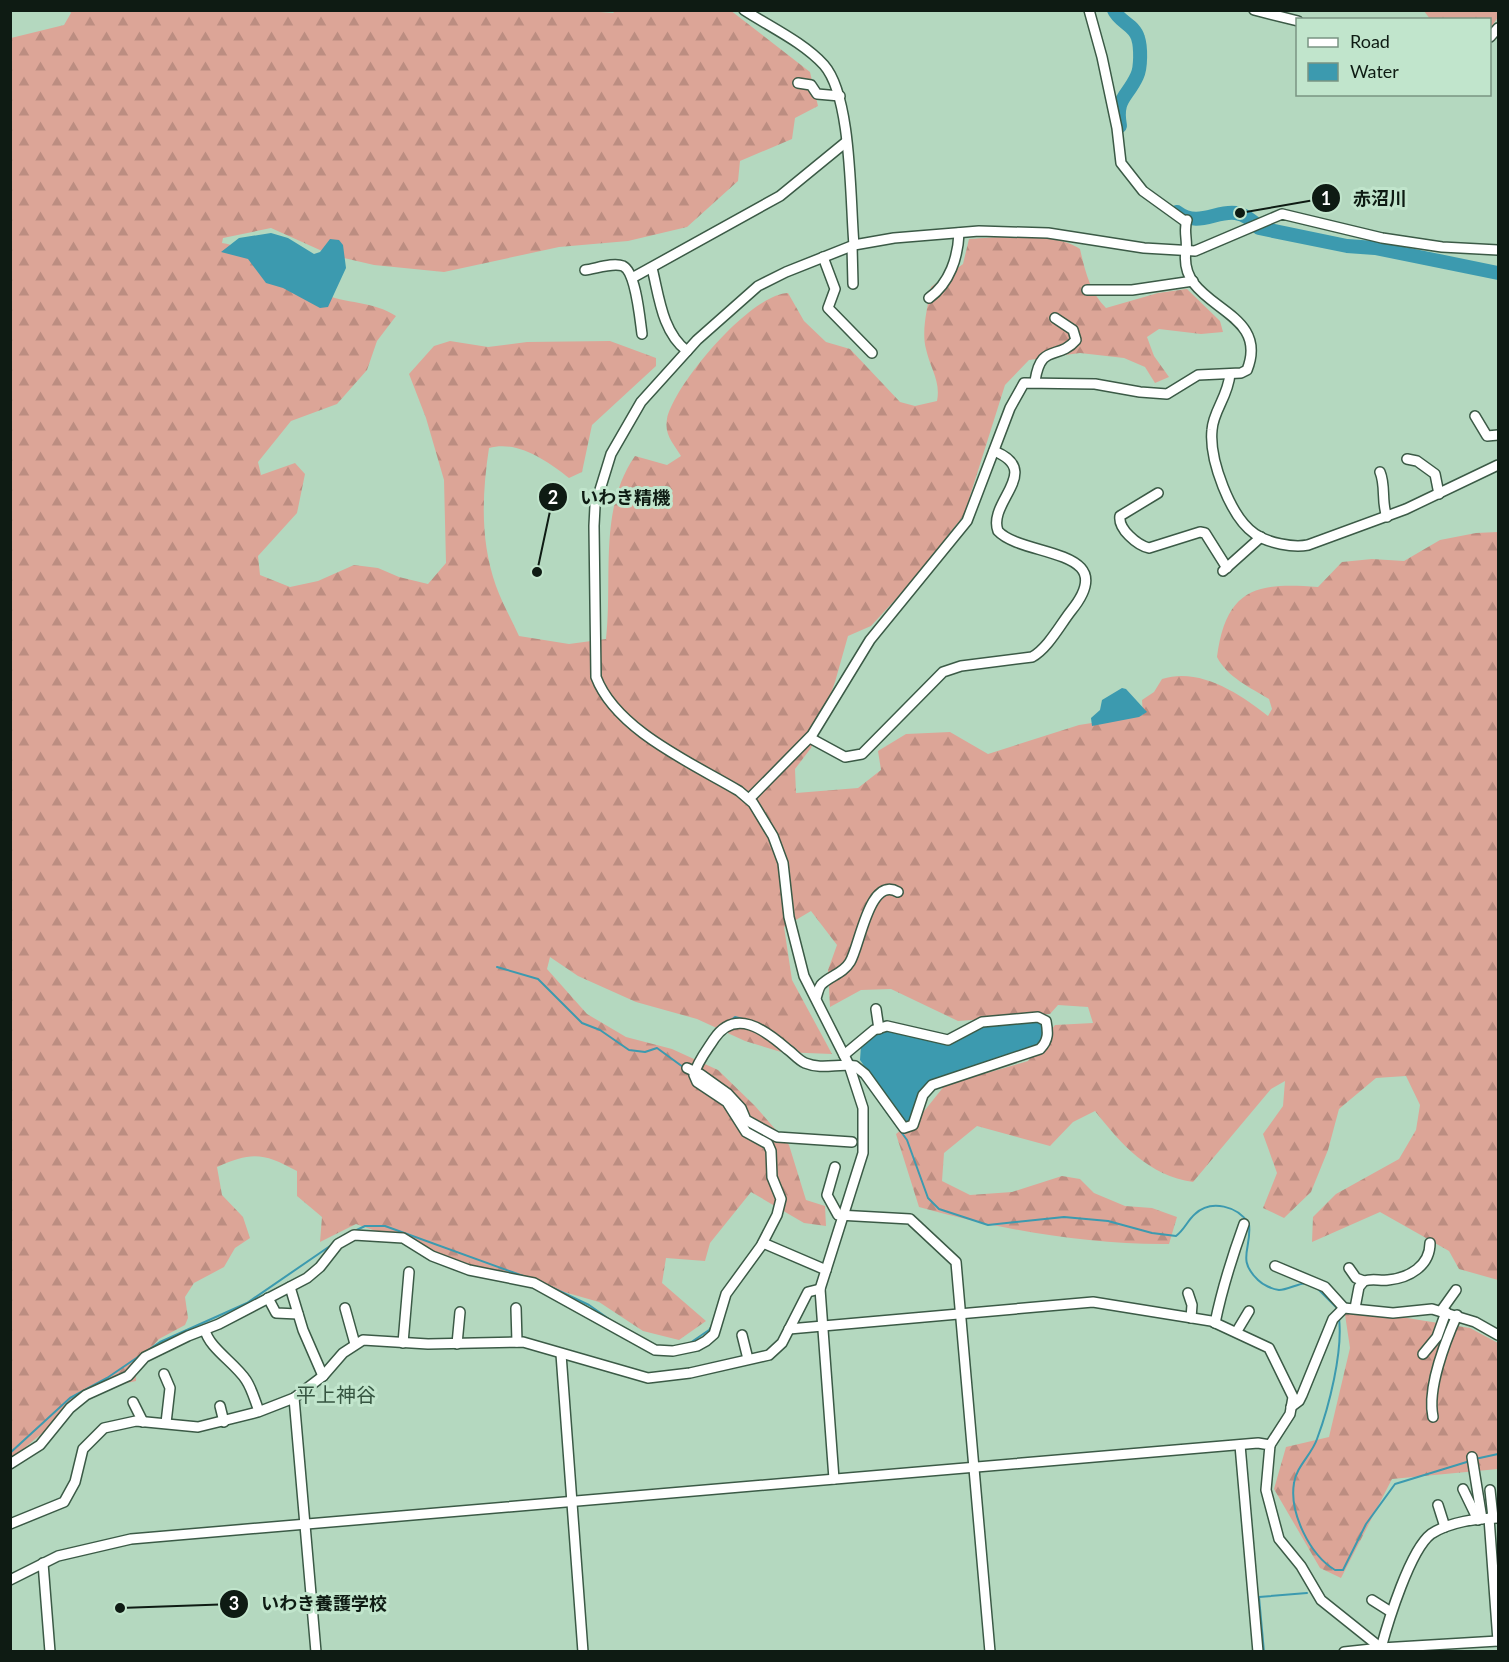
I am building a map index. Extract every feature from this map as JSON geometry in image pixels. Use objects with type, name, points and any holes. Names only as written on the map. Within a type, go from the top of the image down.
[{"type":"street","points":[[749,799],[810,738],[870,640],[967,521],[1018,389],[1024,383],[1035,381],[1095,384],[1167,394],[1192,377],[1230,374],[1247,370],[1252,356],[1251,339],[1240,323],[1204,295],[1186,267],[1184,255],[1186,220],[1143,191],[1121,163],[1117,128],[1105,68],[1089,10]]},
{"type":"street","points":[[1254,10],[1296,20]]},
{"type":"street","points":[[748,12],[816,58],[833,78],[840,96],[846,142],[853,245],[853,284]]},
{"type":"street","points":[[798,83],[811,85],[817,94],[840,96]]},
{"type":"street","points":[[632,278],[780,196],[846,142]]},
{"type":"street","points":[[834,1479],[820,1289],[845,1217],[863,1153],[863,1108],[849,1065],[804,976],[797,954],[778,848],[766,821],[749,799],[644,733],[608,700],[596,677],[594,526],[610,453],[632,415],[687,351],[758,286],[853,245],[894,238],[1025,231],[1186,251],[1205,249],[1266,219],[1290,214],[1335,228],[1382,238],[1442,247],[1498,250]]},
{"type":"street","points":[[929,298],[942,288],[955,263],[959,233]]},
{"type":"street","points":[[823,257],[835,289],[828,308],[872,353]]},
{"type":"street","points":[[585,270],[622,266],[632,278],[642,334]]},
{"type":"street","points":[[652,268],[666,322],[677,342],[687,351]]},
{"type":"street","points":[[1087,290],[1132,290],[1193,281]]},
{"type":"street","points":[[1035,381],[1038,366],[1044,357],[1076,340],[1073,330],[1055,318]]},
{"type":"street","points":[[1230,374],[1228,389],[1212,424],[1213,453],[1217,469],[1231,501],[1253,532],[1261,537],[1302,546],[1387,517],[1498,465]]},
{"type":"street","points":[[1475,416],[1487,436],[1498,435]]},
{"type":"street","points":[[810,738],[842,756],[852,758],[862,754],[943,672],[962,666],[1032,657],[1080,601],[1085,589],[1085,580],[1084,573],[1075,562],[1014,541],[998,531],[997,518],[1015,476],[1015,468],[1008,458],[994,451]]},
{"type":"street","points":[[1407,459],[1417,461],[1435,474],[1440,494]]},
{"type":"street","points":[[1380,472],[1383,480],[1383,507],[1387,517]]},
{"type":"street","points":[[1158,493],[1120,516],[1123,529],[1142,546],[1149,548],[1200,532],[1205,533],[1225,570],[1261,537]]},
{"type":"street","points":[[816,998],[824,982],[837,975],[850,962],[875,897],[885,890],[898,892]]},
{"type":"street","points":[[876,1009],[879,1029]]},
{"type":"street","points":[[691,1070],[725,1025],[736,1022],[747,1024],[775,1039],[802,1062],[838,1068],[855,1066],[865,1074],[899,1124],[909,1128],[913,1125],[923,1095],[932,1085],[1041,1049],[1048,1037],[1046,1021],[1038,1017],[982,1022],[948,1040],[896,1027],[879,1029],[844,1055]]},
{"type":"street","points":[[691,1070],[728,1094],[741,1108],[746,1120],[777,1137],[852,1142]]},
{"type":"street","points":[[10,1464],[40,1445],[70,1408],[86,1395],[128,1376],[145,1358],[313,1274],[347,1237],[363,1234],[403,1238],[432,1256],[469,1270],[534,1283],[561,1296],[646,1347],[673,1351],[697,1346],[706,1341],[714,1334],[726,1294],[763,1243],[777,1215],[781,1199],[772,1177],[771,1152],[768,1144],[746,1132],[727,1102],[697,1082],[691,1070]]},
{"type":"street","points":[[835,1167],[827,1195],[838,1215],[905,1218],[915,1221],[956,1260],[990,1652]]},
{"type":"street","points":[[1215,1323],[1227,1272],[1232,1264],[1237,1241],[1244,1224]]},
{"type":"street","points":[[763,1243],[826,1270]]},
{"type":"street","points":[[1291,1407],[1299,1401],[1302,1395],[1333,1320],[1350,1308],[1364,1281],[1373,1278],[1386,1281],[1416,1271],[1429,1257],[1430,1243]]},
{"type":"street","points":[[1275,1266],[1324,1287],[1350,1308],[1393,1313],[1432,1309],[1457,1315],[1498,1335]]},
{"type":"street","points":[[1349,1268],[1356,1278],[1364,1281]]},
{"type":"street","points":[[403,1343],[409,1272]]},
{"type":"street","points":[[290,1287],[298,1314],[323,1376]]},
{"type":"street","points":[[10,1524],[64,1502],[75,1482],[83,1449],[96,1433],[117,1424],[143,1422],[198,1427],[259,1411],[294,1398],[323,1376],[355,1344],[363,1340],[457,1344],[517,1342],[648,1378],[690,1373],[769,1355],[777,1349],[808,1292],[820,1289]]},
{"type":"street","points":[[1423,1354],[1437,1337],[1443,1312],[1456,1290]]},
{"type":"street","points":[[1188,1293],[1192,1305],[1191,1318]]},
{"type":"street","points":[[268,1298],[276,1313],[298,1314]]},
{"type":"street","points":[[789,1329],[1093,1302],[1215,1323],[1237,1331],[1269,1348],[1293,1397],[1290,1414],[1270,1445],[1266,1490],[1279,1539],[1312,1582],[1321,1600],[1381,1648]]},
{"type":"street","points":[[345,1308],[355,1344]]},
{"type":"street","points":[[516,1308],[517,1342]]},
{"type":"street","points":[[1237,1331],[1249,1311]]},
{"type":"street","points":[[457,1344],[460,1312]]},
{"type":"street","points":[[1433,1417],[1433,1395],[1444,1350],[1457,1315]]},
{"type":"street","points":[[205,1330],[210,1343],[223,1353],[247,1381],[259,1411]]},
{"type":"street","points":[[742,1335],[748,1359]]},
{"type":"street","points":[[561,1354],[583,1652]]},
{"type":"street","points":[[164,1374],[170,1388],[166,1423]]},
{"type":"street","points":[[294,1398],[316,1652]]},
{"type":"street","points":[[133,1402],[143,1422]]},
{"type":"street","points":[[220,1406],[224,1422]]},
{"type":"street","points":[[10,1580],[58,1556],[131,1539],[973,1467],[1240,1445],[1270,1445]]},
{"type":"street","points":[[1240,1445],[1258,1652]]},
{"type":"street","points":[[1472,1457],[1488,1518]]},
{"type":"street","points":[[1463,1489],[1488,1518]]},
{"type":"street","points":[[1344,1652],[1498,1641],[1488,1518],[1490,1490]]},
{"type":"street","points":[[1438,1505],[1445,1527]]},
{"type":"street","points":[[1381,1648],[1392,1612],[1422,1545],[1430,1535],[1445,1527],[1488,1518]]},
{"type":"street","points":[[43,1563],[50,1652]]},
{"type":"street","points":[[1372,1600],[1392,1612]]},
{"type":"green space","points":[[69,10],[574,10],[613,13],[616,10],[730,10],[810,72],[818,106],[795,118],[792,139],[740,161],[738,181],[687,227],[628,241],[559,247],[444,272],[374,265],[331,255],[271,228],[223,238],[222,243],[248,251],[321,293],[369,305],[396,316],[377,341],[367,370],[337,404],[291,421],[258,462],[261,475],[295,463],[305,474],[297,513],[258,556],[260,575],[290,587],[318,581],[354,565],[378,568],[399,577],[428,584],[446,563],[444,480],[426,418],[409,374],[434,346],[450,341],[488,347],[527,342],[610,341],[656,358],[656,366],[592,425],[582,472],[569,478],[542,459],[521,449],[500,446],[489,448],[484,500],[485,535],[487,552],[498,592],[519,636],[569,644],[606,639],[611,521],[623,477],[635,456],[667,465],[681,456],[670,439],[666,425],[673,403],[684,384],[717,343],[755,308],[773,297],[788,293],[804,321],[826,342],[850,349],[900,402],[915,406],[937,401],[938,394],[924,334],[931,287],[963,264],[969,239],[1027,237],[1057,240],[1070,244],[1080,249],[1092,288],[1106,308],[1158,293],[1187,289],[1220,321],[1223,332],[1201,334],[1159,329],[1147,337],[1154,356],[1169,377],[1155,383],[1145,367],[1124,358],[1080,353],[1029,360],[1005,385],[964,515],[906,588],[871,626],[848,636],[835,682],[811,748],[795,769],[796,793],[858,788],[881,770],[878,751],[906,734],[950,732],[988,754],[1079,725],[1143,715],[1142,700],[1154,692],[1162,679],[1176,676],[1191,677],[1219,685],[1245,699],[1268,716],[1272,709],[1269,699],[1233,676],[1217,657],[1221,634],[1228,616],[1237,603],[1248,594],[1278,586],[1318,587],[1342,562],[1372,559],[1404,561],[1440,540],[1476,533],[1498,532],[1498,1280],[1459,1269],[1449,1251],[1380,1212],[1312,1242],[1313,1217],[1336,1194],[1399,1159],[1416,1130],[1420,1105],[1406,1076],[1376,1078],[1339,1109],[1328,1150],[1311,1192],[1284,1218],[1263,1208],[1277,1173],[1263,1134],[1283,1106],[1285,1081],[1271,1089],[1193,1182],[1163,1173],[1137,1157],[1095,1111],[1073,1122],[1050,1146],[977,1126],[944,1153],[942,1181],[970,1195],[1012,1192],[1062,1176],[1080,1179],[1094,1193],[1125,1206],[1152,1208],[1177,1217],[1169,1244],[1075,1239],[1011,1229],[919,1207],[896,1134],[925,1110],[945,1085],[1028,1061],[1055,1025],[1093,1023],[1088,1007],[1058,1005],[1050,1014],[958,1021],[891,989],[861,990],[830,1007],[828,970],[837,945],[811,911],[784,927],[792,980],[832,1054],[781,1052],[745,1041],[697,1019],[636,1002],[578,976],[550,957],[547,969],[587,1014],[626,1037],[672,1049],[718,1070],[755,1106],[789,1145],[806,1200],[825,1206],[826,1226],[804,1223],[751,1192],[710,1243],[705,1261],[666,1258],[662,1283],[706,1321],[679,1340],[643,1331],[599,1302],[477,1267],[356,1224],[320,1242],[322,1217],[297,1196],[297,1171],[276,1161],[249,1156],[217,1167],[222,1195],[243,1217],[250,1238],[235,1248],[224,1267],[194,1283],[185,1297],[188,1318],[185,1325],[159,1339],[135,1365],[136,1381],[122,1384],[120,1376],[98,1387],[11,1459],[11,38],[64,25],[71,13]]},
{"type":"green space","points":[[1424,11],[1498,11],[1498,17],[1491,28],[1491,18],[1429,18]]},
{"type":"green space","points":[[1344,1308],[1470,1328],[1498,1343],[1498,1469],[1392,1479],[1341,1578],[1320,1568],[1274,1489],[1286,1447],[1329,1437],[1350,1348]]},
{"type":"water","points":[[271,233],[288,238],[314,254],[320,252],[330,239],[339,240],[343,245],[346,268],[328,307],[320,308],[283,288],[266,283],[248,259],[221,252],[239,238]]},
{"type":"water","points":[[1122,688],[1126,689],[1147,712],[1139,717],[1092,726],[1091,718],[1100,710],[1102,700]]},
{"type":"water","points":[[1038,1020],[1043,1022],[1045,1037],[1039,1047],[936,1080],[912,1120],[905,1125],[860,1060],[861,1045],[875,1033],[887,1029],[937,1042],[983,1025]]},
{"type":"waterway","points":[[1114,10],[1136,34],[1140,52],[1137,76],[1119,109],[1120,126]]},
{"type":"waterway","points":[[1177,212],[1188,218],[1198,219],[1238,213],[1259,228],[1347,246],[1375,248],[1498,273]]},
{"type":"waterway","points":[[497,967],[538,979],[582,1023],[600,1030],[629,1050],[645,1052],[657,1048],[683,1067]]},
{"type":"waterway","points":[[715,1032],[735,1017],[751,1021]]},
{"type":"waterway","points":[[782,1039],[796,1050]]},
{"type":"waterway","points":[[883,1107],[907,1140],[928,1198],[939,1209],[988,1225],[1064,1217],[1108,1221],[1152,1233],[1176,1236],[1201,1209],[1224,1207],[1238,1213],[1249,1224],[1246,1260],[1251,1273],[1262,1284],[1279,1290],[1306,1283]]},
{"type":"waterway","points":[[342,1237],[365,1226],[385,1226],[526,1277]]},
{"type":"waterway","points":[[10,1453],[70,1398],[107,1378],[160,1342],[247,1303],[333,1244]]},
{"type":"waterway","points":[[551,1287],[589,1305],[616,1324]]},
{"type":"waterway","points":[[1317,1288],[1338,1309]]},
{"type":"waterway","points":[[1339,1318],[1337,1363],[1322,1426],[1315,1445],[1298,1471],[1294,1483],[1293,1495],[1298,1520],[1317,1554],[1335,1570],[1343,1570],[1366,1524],[1395,1484],[1470,1461]]},
{"type":"waterway","points":[[690,1343],[709,1330],[713,1324]]},
{"type":"waterway","points":[[1475,1459],[1498,1454]]},
{"type":"waterway","points":[[1264,1652],[1259,1597],[1307,1593]]},
{"type":"place","name":"赤沼川","points":[[1240,213]]},
{"type":"place","name":"いわき精機","points":[[537,572]]},
{"type":"place","name":"いわき養護学校","points":[[120,1608]]},
{"type":"district","name":"平上神谷","points":[[336,1394]]}]
